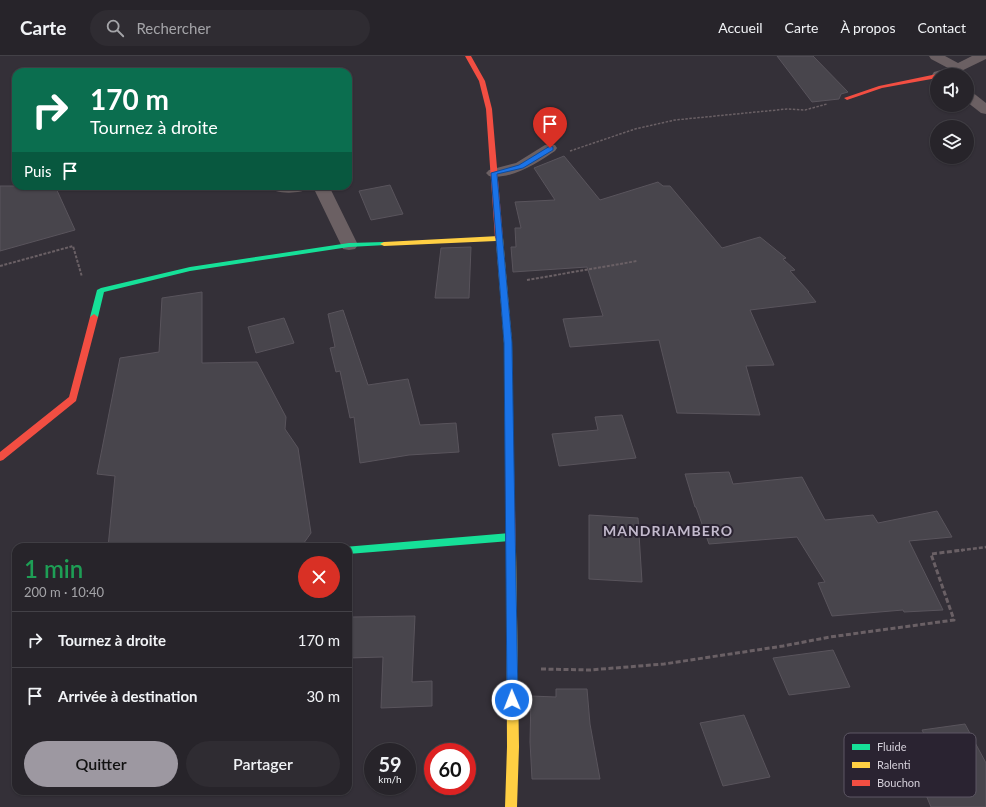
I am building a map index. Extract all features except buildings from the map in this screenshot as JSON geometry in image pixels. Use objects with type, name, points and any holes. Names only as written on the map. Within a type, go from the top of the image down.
[{"type":"main road","points":[[468,56],[482,81],[489,109],[508,343],[513,747],[511,807]]},
{"type":"main road","points":[[847,98],[881,87],[930,76]]},
{"type":"main road","points":[[0,457],[73,399],[101,290],[190,269],[349,245],[499,239]]},
{"type":"main road","points":[[352,550],[510,537]]},
{"type":"street","points":[[935,56],[943,68]]},
{"type":"street","points":[[958,68],[982,58]]},
{"type":"street","points":[[974,101],[986,110]]},
{"type":"street","points":[[494,173],[521,166],[550,148]]},
{"type":"street","points":[[323,190],[349,245]]},
{"type":"path","points":[[567,152],[635,129],[675,120],[787,108],[805,110],[847,98]]},
{"type":"path","points":[[0,266],[73,246],[85,287],[101,290]]},
{"type":"path","points":[[503,285],[637,261]]},
{"type":"path","points":[[512,668],[590,670],[664,664],[783,646],[830,637],[954,620],[930,554],[986,547]]},
{"type":"traffic: fast","points":[[94,317],[101,290],[190,269],[349,245],[384,244]]},
{"type":"traffic: fast","points":[[352,550],[510,537]]},
{"type":"traffic: slow","points":[[499,238],[508,343],[509,430]]},
{"type":"traffic: slow","points":[[384,244],[499,239]]},
{"type":"traffic: slow","points":[[511,551],[513,747],[511,807]]},
{"type":"traffic: jam","points":[[468,56],[482,81],[489,109],[499,238]]},
{"type":"traffic: jam","points":[[847,98],[881,87],[930,77]]},
{"type":"traffic: jam","points":[[0,457],[73,399],[94,317]]},
{"type":"traffic: jam","points":[[509,430],[511,551]]},
{"type":"district","name":"MANDRIAMBERO","points":[[668,530]]},
{"type":"route","points":[[512,700],[508,343],[494,173],[521,166],[550,148]]}]
